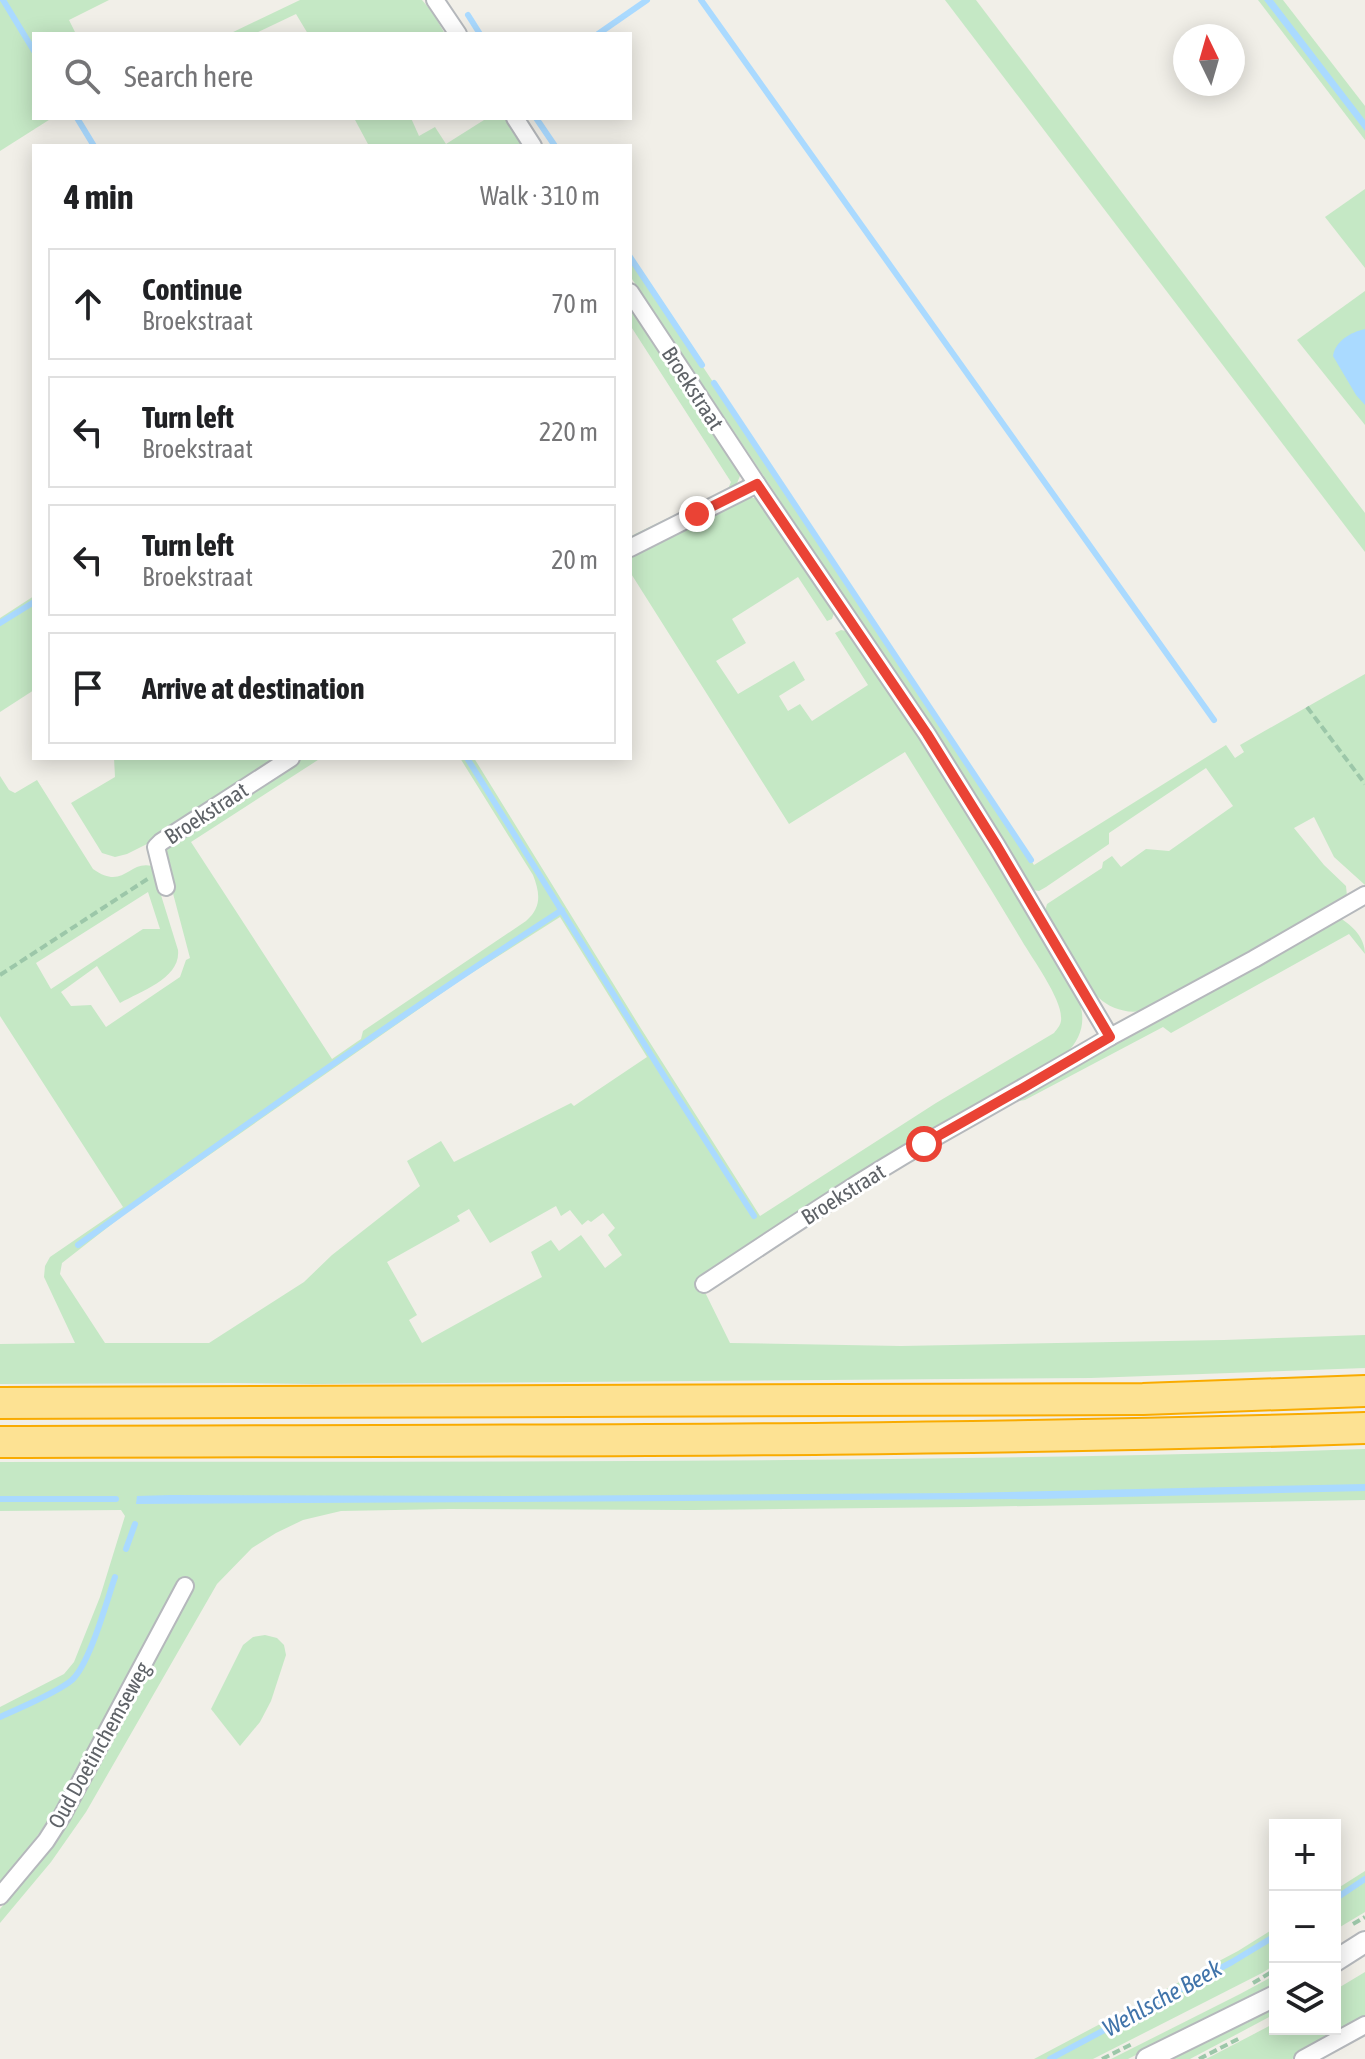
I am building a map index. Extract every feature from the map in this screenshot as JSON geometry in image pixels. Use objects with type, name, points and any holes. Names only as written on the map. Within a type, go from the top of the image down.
[{"type":"highway","points":[[0,1403],[1143,1399],[1365,1391]]},
{"type":"highway","points":[[0,1442],[863,1438],[1151,1435],[1365,1428]]},
{"type":"street","points":[[435,0],[457,32]]},
{"type":"street","points":[[516,120],[532,144]]},
{"type":"street","name":"Broekstraat","points":[[632,295],[935,747],[1110,1037]]},
{"type":"street","points":[[632,547],[757,484]]},
{"type":"street","name":"Broekstraat","points":[[166,887],[156,847],[288,760]]},
{"type":"street","name":"Broekstraat","points":[[704,1284],[899,1159],[1365,895]]},
{"type":"street","name":"Oud Doetinchemseweg","points":[[0,1896],[46,1841],[62,1816],[185,1586]]},
{"type":"street","points":[[1341,1957],[1365,1942]]},
{"type":"street","points":[[1147,2059],[1269,1999]]},
{"type":"street","points":[[1303,2059],[1365,2025]]},
{"type":"path","points":[[1307,707],[1365,784]]},
{"type":"path","points":[[0,975],[161,870]]},
{"type":"green space","points":[[0,0],[109,0],[69,20],[75,32],[32,32],[32,120],[49,120],[0,151]]},
{"type":"green space","points":[[300,0],[422,0],[444,32],[307,32],[296,14],[258,32],[233,32]]},
{"type":"green space","points":[[945,0],[976,0],[1365,513],[1365,552]]},
{"type":"green space","points":[[1258,0],[1283,0],[1365,106],[1365,140]]},
{"type":"green space","points":[[355,120],[412,120],[419,136],[435,127],[446,144],[368,144]]},
{"type":"green space","points":[[484,120],[506,120],[523,144],[446,144]]},
{"type":"green space","points":[[1365,189],[1365,268],[1325,217]]},
{"type":"green space","points":[[632,260],[1034,865],[1226,745],[1235,758],[1244,752],[1240,745],[1365,674],[1365,885],[1334,857],[1314,817],[1294,828],[1346,886],[1347,896],[1147,1009],[1135,1012],[1112,1007],[1084,980],[1045,911],[1047,904],[1102,868],[1103,862],[1112,856],[1121,867],[1146,849],[1169,851],[1233,806],[1206,768],[1109,833],[1109,844],[1046,887],[1033,890],[898,677],[632,279]]},
{"type":"green space","points":[[1365,291],[1365,425],[1297,340]]},
{"type":"green space","points":[[632,308],[739,467],[740,476],[735,488],[632,541],[635,534],[728,489],[731,482],[632,328]]},
{"type":"green space","points":[[746,498],[756,498],[764,503],[835,610],[832,619],[827,621],[798,577],[732,619],[746,643],[716,661],[738,694],[794,661],[805,680],[779,696],[788,711],[800,704],[812,721],[868,685],[835,633],[841,630],[850,632],[955,788],[1044,938],[1080,1004],[1082,1018],[1075,1043],[1066,1054],[832,1190],[699,1280],[730,1343],[901,1346],[1365,1335],[1365,1368],[1091,1378],[0,1384],[0,1344],[75,1343],[44,1277],[45,1266],[50,1257],[123,1207],[0,1016],[0,776],[9,790],[15,793],[37,780],[93,869],[103,875],[119,876],[137,867],[152,866],[178,950],[173,968],[158,982],[120,1003],[97,966],[61,992],[71,1006],[91,1005],[106,1027],[180,977],[186,960],[190,958],[165,863],[167,848],[299,760],[318,760],[191,842],[332,1059],[361,1039],[363,1031],[526,921],[535,910],[538,894],[533,875],[461,760],[475,760],[760,1216],[936,1103],[1054,1033],[1061,1017],[1051,989],[905,752],[789,824],[632,575],[632,553]],"holes":[[[148,892],[160,929],[143,929],[51,989],[36,963]],[[560,917],[647,1057],[574,1106],[571,1103],[454,1162],[441,1141],[407,1161],[420,1186],[332,1255],[304,1282],[209,1343],[105,1343],[60,1274],[62,1263],[126,1213],[462,979]],[[556,1206],[561,1216],[570,1210],[582,1225],[603,1213],[615,1228],[608,1235],[622,1255],[605,1268],[581,1235],[559,1251],[551,1240],[531,1252],[542,1277],[422,1343],[409,1320],[417,1315],[387,1262],[460,1221],[457,1216],[469,1209],[490,1243]]]},
{"type":"green space","points":[[32,597],[32,691],[0,712],[0,618]]},
{"type":"green space","points":[[114,760],[281,760],[165,835],[115,857],[102,853],[71,803],[115,777]]},
{"type":"green space","points":[[1340,918],[1357,933],[1365,954],[1349,934],[1171,1033],[1163,1027],[1025,1100],[1013,1102]]},
{"type":"green space","points":[[1365,1449],[1365,1500],[692,1510],[341,1511],[303,1520],[252,1548],[217,1584],[86,1812],[51,1862],[0,1923],[0,1909],[69,1822],[193,1587],[180,1580],[92,1749],[40,1833],[0,1885],[0,1707],[64,1674],[74,1662],[100,1597],[125,1516],[121,1510],[0,1511],[0,1462],[853,1459]]},
{"type":"green space","points":[[265,1635],[277,1638],[284,1645],[286,1655],[271,1701],[260,1722],[240,1746],[211,1709],[243,1645],[253,1637]]},
{"type":"green space","points":[[1365,1871],[1365,1912],[1341,1926],[1341,1891],[1341,1886]]},
{"type":"green space","points":[[1269,1932],[1269,1969],[1262,1973],[1093,2059],[1034,2059]]},
{"type":"green space","points":[[1365,1972],[1365,2020],[1341,2033],[1341,1986]]},
{"type":"green space","points":[[1269,1978],[1269,1986],[1241,2002],[1128,2059],[1111,2059]]},
{"type":"green space","points":[[1269,2010],[1269,2017],[1190,2059],[1173,2059]]},
{"type":"green space","points":[[1269,2026],[1269,2035],[1337,2035],[1292,2059],[1206,2059]]},
{"type":"water","points":[[1264,0],[1273,0],[1365,120],[1365,131]]},
{"type":"water","points":[[1365,329],[1365,405],[1333,356],[1344,338]]},
{"type":"water","points":[[1365,1484],[1365,1491],[1040,1499],[136,1504],[137,1496],[171,1495],[960,1493]]},
{"type":"waterway","points":[[3,0],[32,48]]},
{"type":"waterway","points":[[601,32],[647,0]]},
{"type":"waterway","points":[[701,0],[1214,720]]},
{"type":"waterway","points":[[468,15],[479,32]]},
{"type":"waterway","points":[[78,120],[93,144]]},
{"type":"waterway","points":[[537,120],[554,144]]},
{"type":"waterway","points":[[632,260],[702,365]]},
{"type":"waterway","points":[[714,383],[1031,860]]},
{"type":"waterway","points":[[0,623],[32,603]]},
{"type":"waterway","points":[[468,760],[754,1216]]},
{"type":"waterway","points":[[78,1245],[318,1074],[562,910]]},
{"type":"waterway","points":[[0,1499],[116,1499]]},
{"type":"waterway","points":[[126,1549],[135,1524]]},
{"type":"waterway","points":[[0,1717],[48,1695],[79,1672],[115,1577]]},
{"type":"waterway","name":"Wehlsche Beek","points":[[1341,1895],[1365,1879]]},
{"type":"waterway","name":"Wehlsche Beek","points":[[1050,2059],[1269,1940]]},
{"type":"route","points":[[697,514],[757,484],[927,734],[1110,1037],[924,1144]]}]
